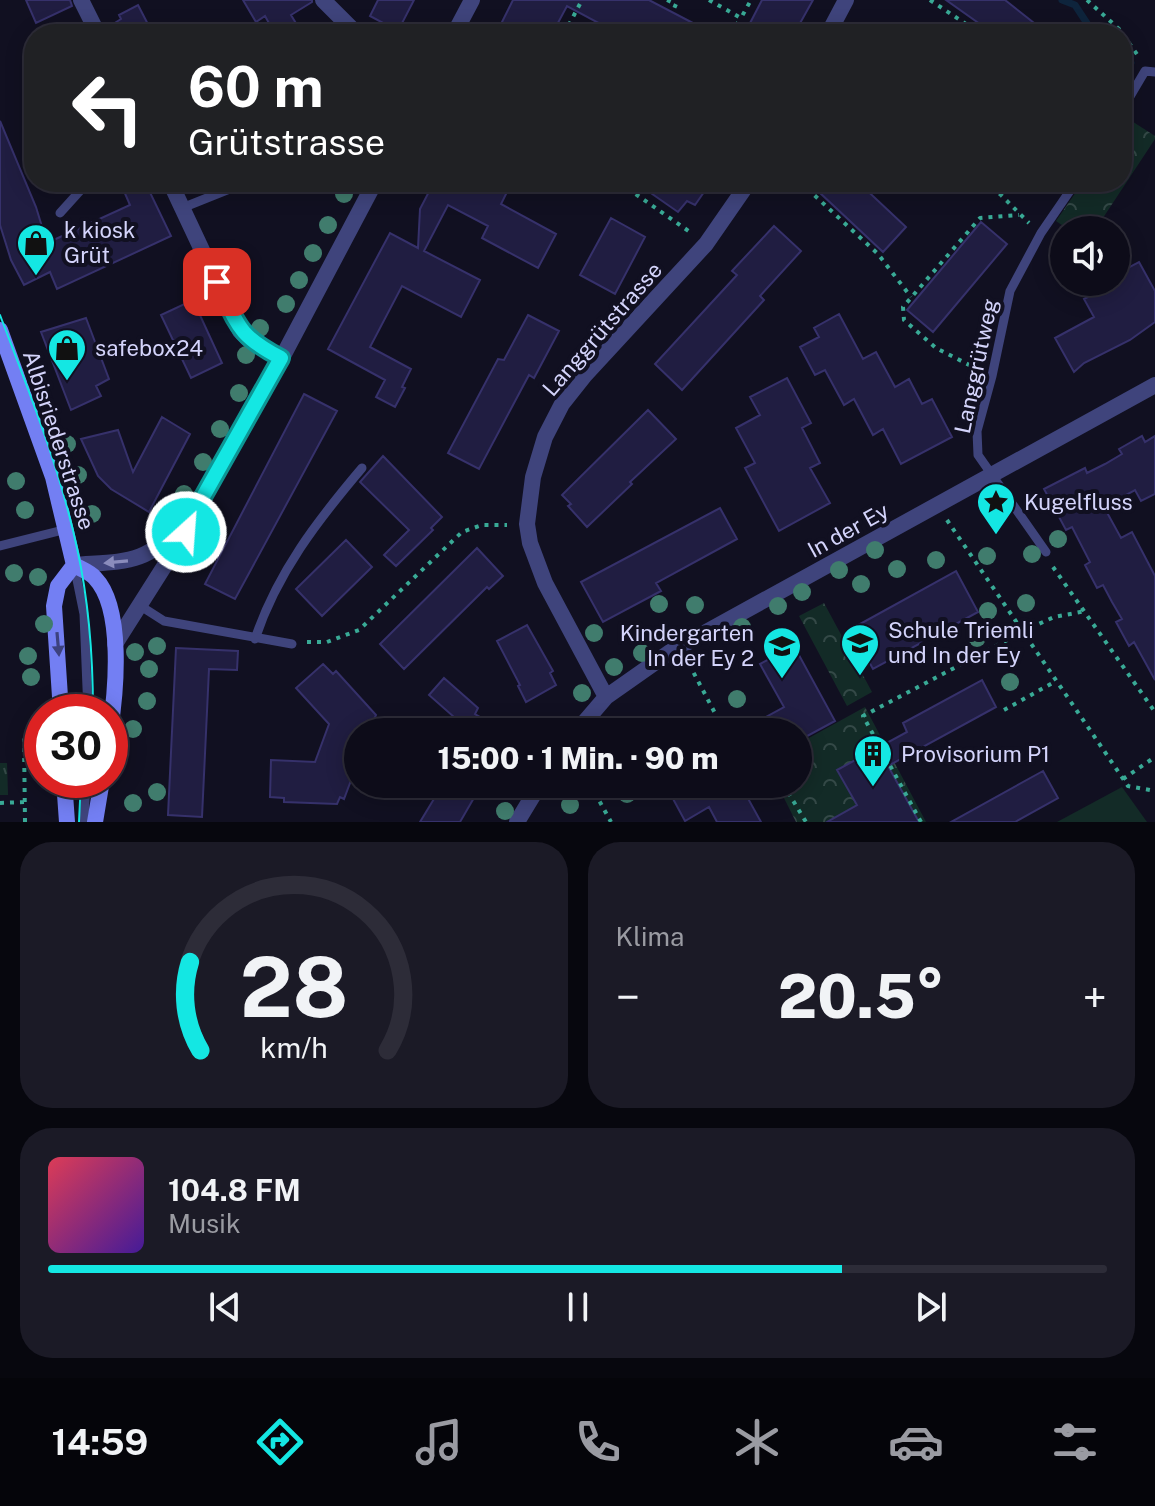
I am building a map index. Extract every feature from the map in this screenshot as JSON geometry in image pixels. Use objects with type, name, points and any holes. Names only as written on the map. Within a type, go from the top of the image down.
[{"type":"main road","name":"Albisriederstrasse","points":[[0,330],[49,465],[74,565],[58,586],[54,606],[60,694]]},
{"type":"main road","name":"Albisriederstrasse","points":[[74,565],[94,576],[107,595],[115,644],[114,694]]},
{"type":"main road","points":[[65,798],[67,822]]},
{"type":"main road","points":[[95,822],[99,798]]},
{"type":"street","points":[[81,0],[93,24]]},
{"type":"street","points":[[323,0],[347,24]]},
{"type":"street","points":[[459,24],[472,0]]},
{"type":"street","points":[[833,24],[846,0]]},
{"type":"street","points":[[175,192],[240,331],[249,340],[281,358]]},
{"type":"street","points":[[115,644],[186,532],[370,192]]},
{"type":"street","name":"Langgrütstrasse","points":[[606,697],[545,583],[530,543],[527,524],[533,477],[545,437],[562,404],[706,244],[742,192]]},
{"type":"street","name":"In der Ey","points":[[588,718],[606,697],[670,652],[1155,385]]},
{"type":"street","points":[[74,565],[123,562],[145,556],[170,538],[195,511]]},
{"type":"street","points":[[517,822],[532,798]]},
{"type":"lane","points":[[1132,96],[1150,71]]},
{"type":"lane","points":[[60,213],[79,192]]},
{"type":"lane","points":[[182,208],[222,192]]},
{"type":"lane","name":"Langgrütweg","points":[[1046,555],[978,455],[977,431],[1010,291],[1041,233],[1069,192]]},
{"type":"lane","points":[[255,639],[265,609],[313,527],[362,468]]},
{"type":"lane","points":[[0,546],[67,529]]},
{"type":"lane","points":[[74,565],[85,626],[87,694]]},
{"type":"lane","points":[[139,605],[164,621],[292,644]]},
{"type":"lane","points":[[84,822],[85,798]]},
{"type":"path","points":[[569,24],[582,0]]},
{"type":"path","points":[[667,0],[676,4],[673,11]]},
{"type":"path","points":[[709,0],[741,18]]},
{"type":"path","points":[[737,24],[751,0]]},
{"type":"path","points":[[930,0],[966,24]]},
{"type":"path","points":[[1087,0],[1112,24]]},
{"type":"path","points":[[1132,45],[1150,71]]},
{"type":"path","points":[[633,192],[696,236]]},
{"type":"path","points":[[811,192],[878,254],[911,297]]},
{"type":"path","points":[[997,192],[1041,233]]},
{"type":"path","points":[[992,376],[936,348],[904,320],[903,307],[980,218],[1019,215]]},
{"type":"path","points":[[940,505],[955,533],[1128,786],[1155,791]]},
{"type":"path","points":[[292,644],[327,642],[359,630],[462,532],[482,525],[514,525]]},
{"type":"path","points":[[1046,555],[1155,712]]},
{"type":"path","points":[[921,822],[863,716],[1054,617],[1086,611]]},
{"type":"path","points":[[689,664],[718,718]]},
{"type":"path","points":[[1004,710],[1056,681]]},
{"type":"path","points":[[1123,779],[1155,757]]},
{"type":"path","points":[[24,798],[25,822]]},
{"type":"path","points":[[598,798],[611,822]]},
{"type":"path","points":[[791,798],[806,822]]},
{"type":"path","points":[[0,803],[24,802]]},
{"type":"green space","points":[[1132,121],[1155,139],[1132,174]]},
{"type":"green space","points":[[1076,192],[1120,192],[1104,216],[1059,216]]},
{"type":"green space","points":[[824,603],[872,692],[847,706],[799,616]]},
{"type":"green space","points":[[865,707],[926,822],[796,822],[784,798],[812,798],[812,736]]},
{"type":"green space","points":[[0,763],[7,763],[8,795],[0,795]]},
{"type":"green space","points":[[1122,787],[1147,822],[1057,822]]},
{"type":"building","points":[[26,0],[70,0],[72,6],[36,23]]},
{"type":"building","points":[[243,0],[312,0],[291,15],[296,24],[269,24],[265,16],[256,22]]},
{"type":"building","points":[[378,0],[414,0],[402,24],[385,24],[370,16]]},
{"type":"building","points":[[513,0],[649,0],[695,24],[600,24],[567,6],[557,24],[501,24]]},
{"type":"building","points":[[762,0],[813,0],[800,24],[750,24]]},
{"type":"building","points":[[946,0],[1005,0],[1035,24],[980,24]]},
{"type":"building","points":[[138,5],[148,24],[113,24],[121,19],[119,15]]},
{"type":"building","points":[[0,121],[24,178],[24,192],[30,192],[47,243],[130,205],[124,192],[150,192],[171,236],[57,289],[50,272],[24,285],[11,260],[0,225]]},
{"type":"building","points":[[429,192],[507,192],[501,204],[556,234],[538,268],[482,238],[488,226],[448,205],[424,251],[480,280],[461,317],[402,286],[370,347],[411,369],[395,407],[376,397],[385,380],[328,349],[390,233],[418,248],[420,209]]},
{"type":"building","points":[[649,192],[704,192],[695,205],[687,201],[678,212]]},
{"type":"building","points":[[819,192],[869,192],[906,227],[883,252]]},
{"type":"building","points":[[611,218],[645,237],[615,294],[580,275]]},
{"type":"building","points":[[981,222],[1007,244],[933,332],[907,310]]},
{"type":"building","points":[[774,226],[801,251],[760,296],[764,300],[682,390],[655,364],[737,275],[732,271]]},
{"type":"building","points":[[1139,262],[1155,291],[1155,322],[1130,340],[1084,363],[1074,372],[1055,338],[1094,317],[1084,299],[1090,296],[1130,296],[1130,267]]},
{"type":"building","points":[[193,300],[222,363],[191,378],[161,315]]},
{"type":"building","points":[[839,314],[863,359],[876,352],[895,387],[909,379],[922,404],[932,399],[952,437],[901,464],[883,429],[873,435],[854,399],[844,405],[825,370],[815,375],[800,347],[819,337],[814,328]]},
{"type":"building","points":[[528,315],[559,331],[534,378],[529,375],[479,469],[448,453],[498,359],[504,360]]},
{"type":"building","points":[[86,318],[109,379],[96,386],[101,396],[71,410],[41,332]]},
{"type":"building","points":[[787,378],[811,423],[802,428],[820,463],[810,468],[830,503],[779,531],[745,468],[755,463],[736,428],[760,415],[750,397]]},
{"type":"building","points":[[304,394],[337,411],[235,599],[205,584]]},
{"type":"building","points":[[648,410],[676,439],[587,527],[562,495]]},
{"type":"building","points":[[162,417],[190,434],[149,512],[111,489],[98,476],[81,439],[118,430],[133,472]]},
{"type":"building","points":[[1142,436],[1145,442],[1155,436],[1155,494],[1141,501],[1135,490],[1104,507],[1121,538],[1132,532],[1155,576],[1155,680],[1134,642],[1129,646],[1116,622],[1122,619],[1103,585],[1097,588],[1085,565],[1090,562],[1072,527],[1066,530],[1044,489],[1085,468],[1087,473],[1105,464],[1122,454],[1119,449]]},
{"type":"building","points":[[383,456],[442,517],[396,566],[384,555],[409,530],[360,482]]},
{"type":"building","points":[[720,508],[737,539],[656,583],[661,591],[603,622],[581,582]]},
{"type":"building","points":[[346,540],[372,567],[322,616],[296,589]]},
{"type":"building","points":[[477,548],[503,576],[489,589],[487,587],[404,669],[380,644]]},
{"type":"building","points":[[956,571],[978,612],[873,669],[851,629]]},
{"type":"building","points":[[527,625],[553,671],[550,673],[556,685],[526,702],[497,641]]},
{"type":"building","points":[[794,646],[835,721],[812,733],[812,718],[764,718],[784,707],[760,664]]},
{"type":"building","points":[[176,648],[238,651],[237,670],[209,669],[202,817],[168,815]]},
{"type":"building","points":[[323,664],[333,674],[336,671],[376,715],[375,718],[344,718],[344,798],[344,799],[340,797],[337,804],[284,802],[284,798],[270,797],[271,760],[315,762],[329,724],[296,688]]},
{"type":"building","points":[[444,678],[478,708],[475,714],[482,718],[455,718],[429,695]]},
{"type":"building","points":[[982,680],[996,707],[888,766],[919,822],[827,822],[857,805],[837,770],[907,732],[903,723]]},
{"type":"building","points":[[1043,771],[1058,798],[1015,822],[951,822]]},
{"type":"building","points":[[435,798],[474,798],[460,822],[420,822]]},
{"type":"building","points":[[673,798],[748,798],[761,822],[717,822],[709,807],[685,821]]},
{"type":"waterway","points":[[1062,0],[1075,5],[1087,24]]},
{"type":"tram line","points":[[0,315],[33,401],[70,518],[85,589],[93,694]]},
{"type":"tram line","points":[[79,822],[80,798]]},
{"type":"place","name":"k kiosk Grüt","points":[[36,277]]},
{"type":"place","name":"safebox24","points":[[67,382]]},
{"type":"place","name":"Kugelfluss","points":[[996,536]]},
{"type":"place","name":"Schule Triemli und In der Ey","points":[[860,677]]},
{"type":"place","name":"Kindergarten In der Ey 2","points":[[782,680]]},
{"type":"place","name":"Provisorium P1","points":[[873,788]]},
{"type":"route","points":[[186,532],[281,358],[249,340],[240,331],[217,282]]}]
